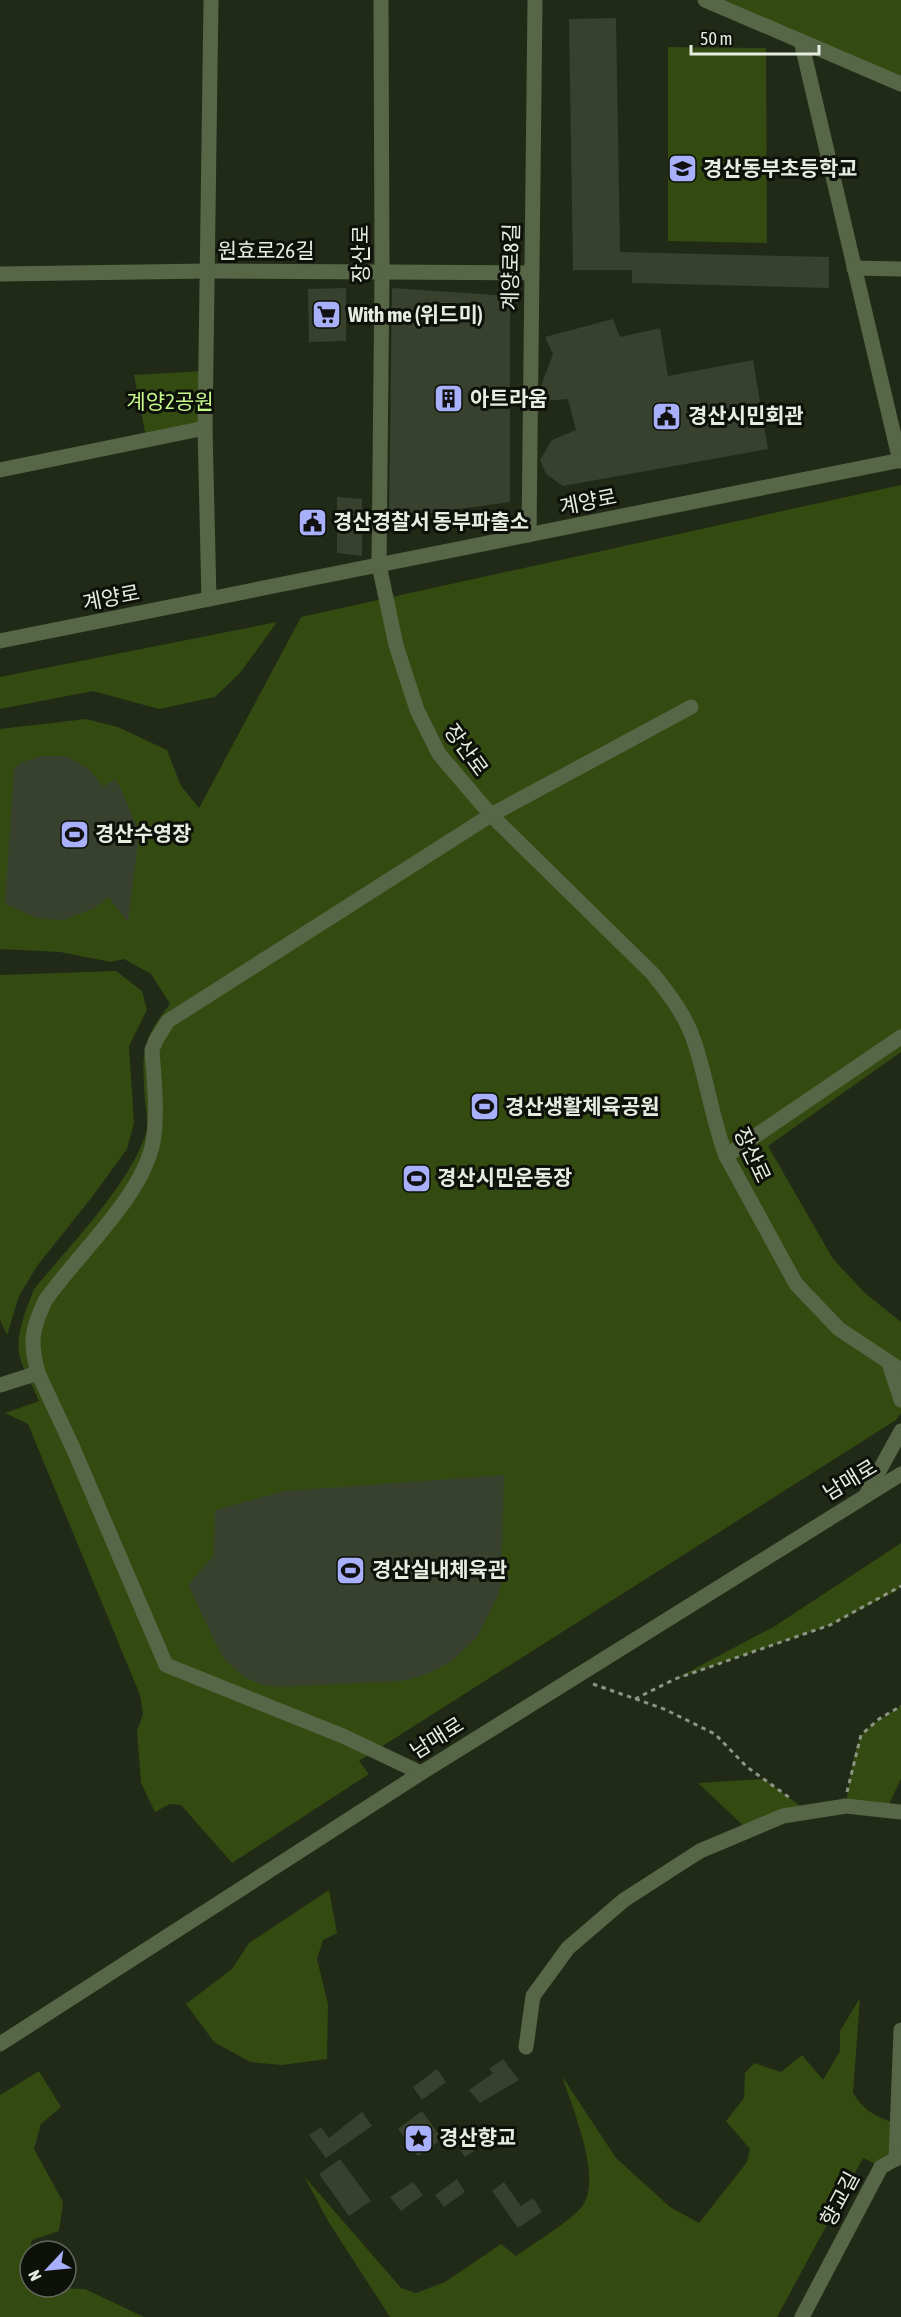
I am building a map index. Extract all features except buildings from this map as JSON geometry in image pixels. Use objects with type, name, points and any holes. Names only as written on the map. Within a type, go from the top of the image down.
[{"type":"street","points":[[209,599],[205,428],[211,0]]},
{"type":"street","name":"장산로","points":[[381,0],[382,272],[379,565],[396,645],[427,734],[451,770],[491,815],[653,974],[669,994],[694,1039],[718,1134],[726,1156],[796,1284],[839,1329],[895,1366]]},
{"type":"street","name":"계양로8길","points":[[529,535],[535,0]]},
{"type":"street","points":[[705,0],[901,84]]},
{"type":"street","points":[[801,41],[900,461]]},
{"type":"street","points":[[854,268],[901,269]]},
{"type":"street","name":"원효로26길","points":[[0,274],[209,271],[531,273]]},
{"type":"street","points":[[0,470],[205,428]]},
{"type":"street","name":"계양로","points":[[0,641],[900,461]]},
{"type":"street","points":[[421,1773],[343,1736],[166,1665],[73,1448],[38,1373],[31,1345],[38,1316],[45,1301],[135,1187],[148,1157],[155,1123],[152,1050],[164,1026],[491,815],[691,707]]},
{"type":"street","points":[[726,1156],[901,1037]]},
{"type":"street","points":[[895,1366],[901,1400]]},
{"type":"street","points":[[0,1385],[38,1373]]},
{"type":"street","points":[[867,1493],[901,1431]]},
{"type":"street","name":"남매로","points":[[0,2044],[421,1773],[867,1493],[901,1474]]},
{"type":"street","points":[[526,2047],[533,1996],[568,1948],[624,1899],[700,1851],[783,1816],[846,1806],[901,1812]]},
{"type":"street","name":"향교길","points":[[802,2317],[881,2167],[899,2158],[901,2030]]},
{"type":"path","points":[[635,1699],[675,1679],[830,1625],[901,1586]]},
{"type":"path","points":[[574,1677],[635,1699],[715,1734],[747,1767],[808,1812]]},
{"type":"path","points":[[846,1806],[852,1765],[861,1735],[879,1719],[901,1706]]},
{"type":"green space","points":[[705,0],[901,0],[901,83]]},
{"type":"green space","points":[[668,47],[766,48],[767,243],[668,241]]},
{"type":"green space","name":"계양2공원","points":[[204,371],[202,426],[146,437],[134,375]]},
{"type":"green space","name":"경산생활체육공원","points":[[901,485],[901,1052],[768,1146],[833,1259],[865,1293],[901,1322],[901,1413],[896,1420],[359,1761],[369,1774],[232,1863],[181,1805],[170,1804],[155,1812],[141,1783],[137,1731],[143,1714],[140,1695],[28,1424],[5,1413],[39,1401],[19,1353],[19,1337],[25,1312],[34,1289],[113,1194],[138,1153],[147,1126],[143,1072],[145,1050],[153,1028],[170,1004],[151,974],[124,959],[111,962],[60,952],[0,949],[0,729],[86,719],[118,727],[167,750],[181,786],[199,808],[301,617]]},
{"type":"green space","points":[[277,622],[240,673],[215,697],[159,709],[93,691],[0,709],[0,677]]},
{"type":"green space","points":[[116,971],[142,991],[147,1010],[129,1046],[134,1123],[127,1149],[37,1266],[19,1296],[7,1335],[0,1320],[0,975]]},
{"type":"green space","points":[[901,1543],[901,1586],[896,1591],[830,1625],[675,1679],[775,1626]]},
{"type":"green space","points":[[901,1706],[901,1779],[886,1810],[846,1806],[852,1768],[863,1734],[881,1718]]},
{"type":"green space","points":[[764,1779],[808,1812],[749,1831],[698,1783]]},
{"type":"green space","points":[[329,1890],[337,1933],[323,1940],[317,1959],[328,2004],[327,2059],[282,2065],[250,2062],[214,2042],[186,2004],[232,1969],[249,1943]]},
{"type":"green space","points":[[860,1998],[853,2093],[872,2113],[898,2124],[896,2159],[881,2167],[863,2158],[777,2317],[390,2317],[328,2221],[304,2176],[401,2288],[416,2293],[445,2282],[501,2244],[516,2256],[578,2211],[588,2193],[589,2177],[583,2142],[562,2076],[616,2158],[670,2207],[699,2223],[747,2162],[750,2149],[726,2121],[744,2098],[745,2073],[754,2063],[781,2072],[802,2055],[823,2080],[840,2051],[840,2031]]},
{"type":"green space","points":[[39,2071],[61,2107],[41,2124],[34,2149],[63,2202],[59,2231],[35,2239],[18,2239],[18,2299],[78,2299],[78,2289],[85,2289],[144,2317],[0,2317],[0,2095]]},
{"type":"place","name":"경산동부초등학교","points":[[682,169]]},
{"type":"place","name":"With me (위드미)","points":[[327,315]]},
{"type":"place","name":"아트라움","points":[[449,399]]},
{"type":"place","name":"경산시민회관","points":[[667,416]]},
{"type":"place","name":"경산경찰서 동부파출소","points":[[312,522]]},
{"type":"place","name":"경산수영장","points":[[74,834]]},
{"type":"place","name":"경산생활체육공원","points":[[484,1107]]},
{"type":"place","name":"경산시민운동장","points":[[416,1178]]},
{"type":"place","name":"경산실내체육관","points":[[351,1570]]},
{"type":"place","name":"경산향교","points":[[418,2138]]}]
